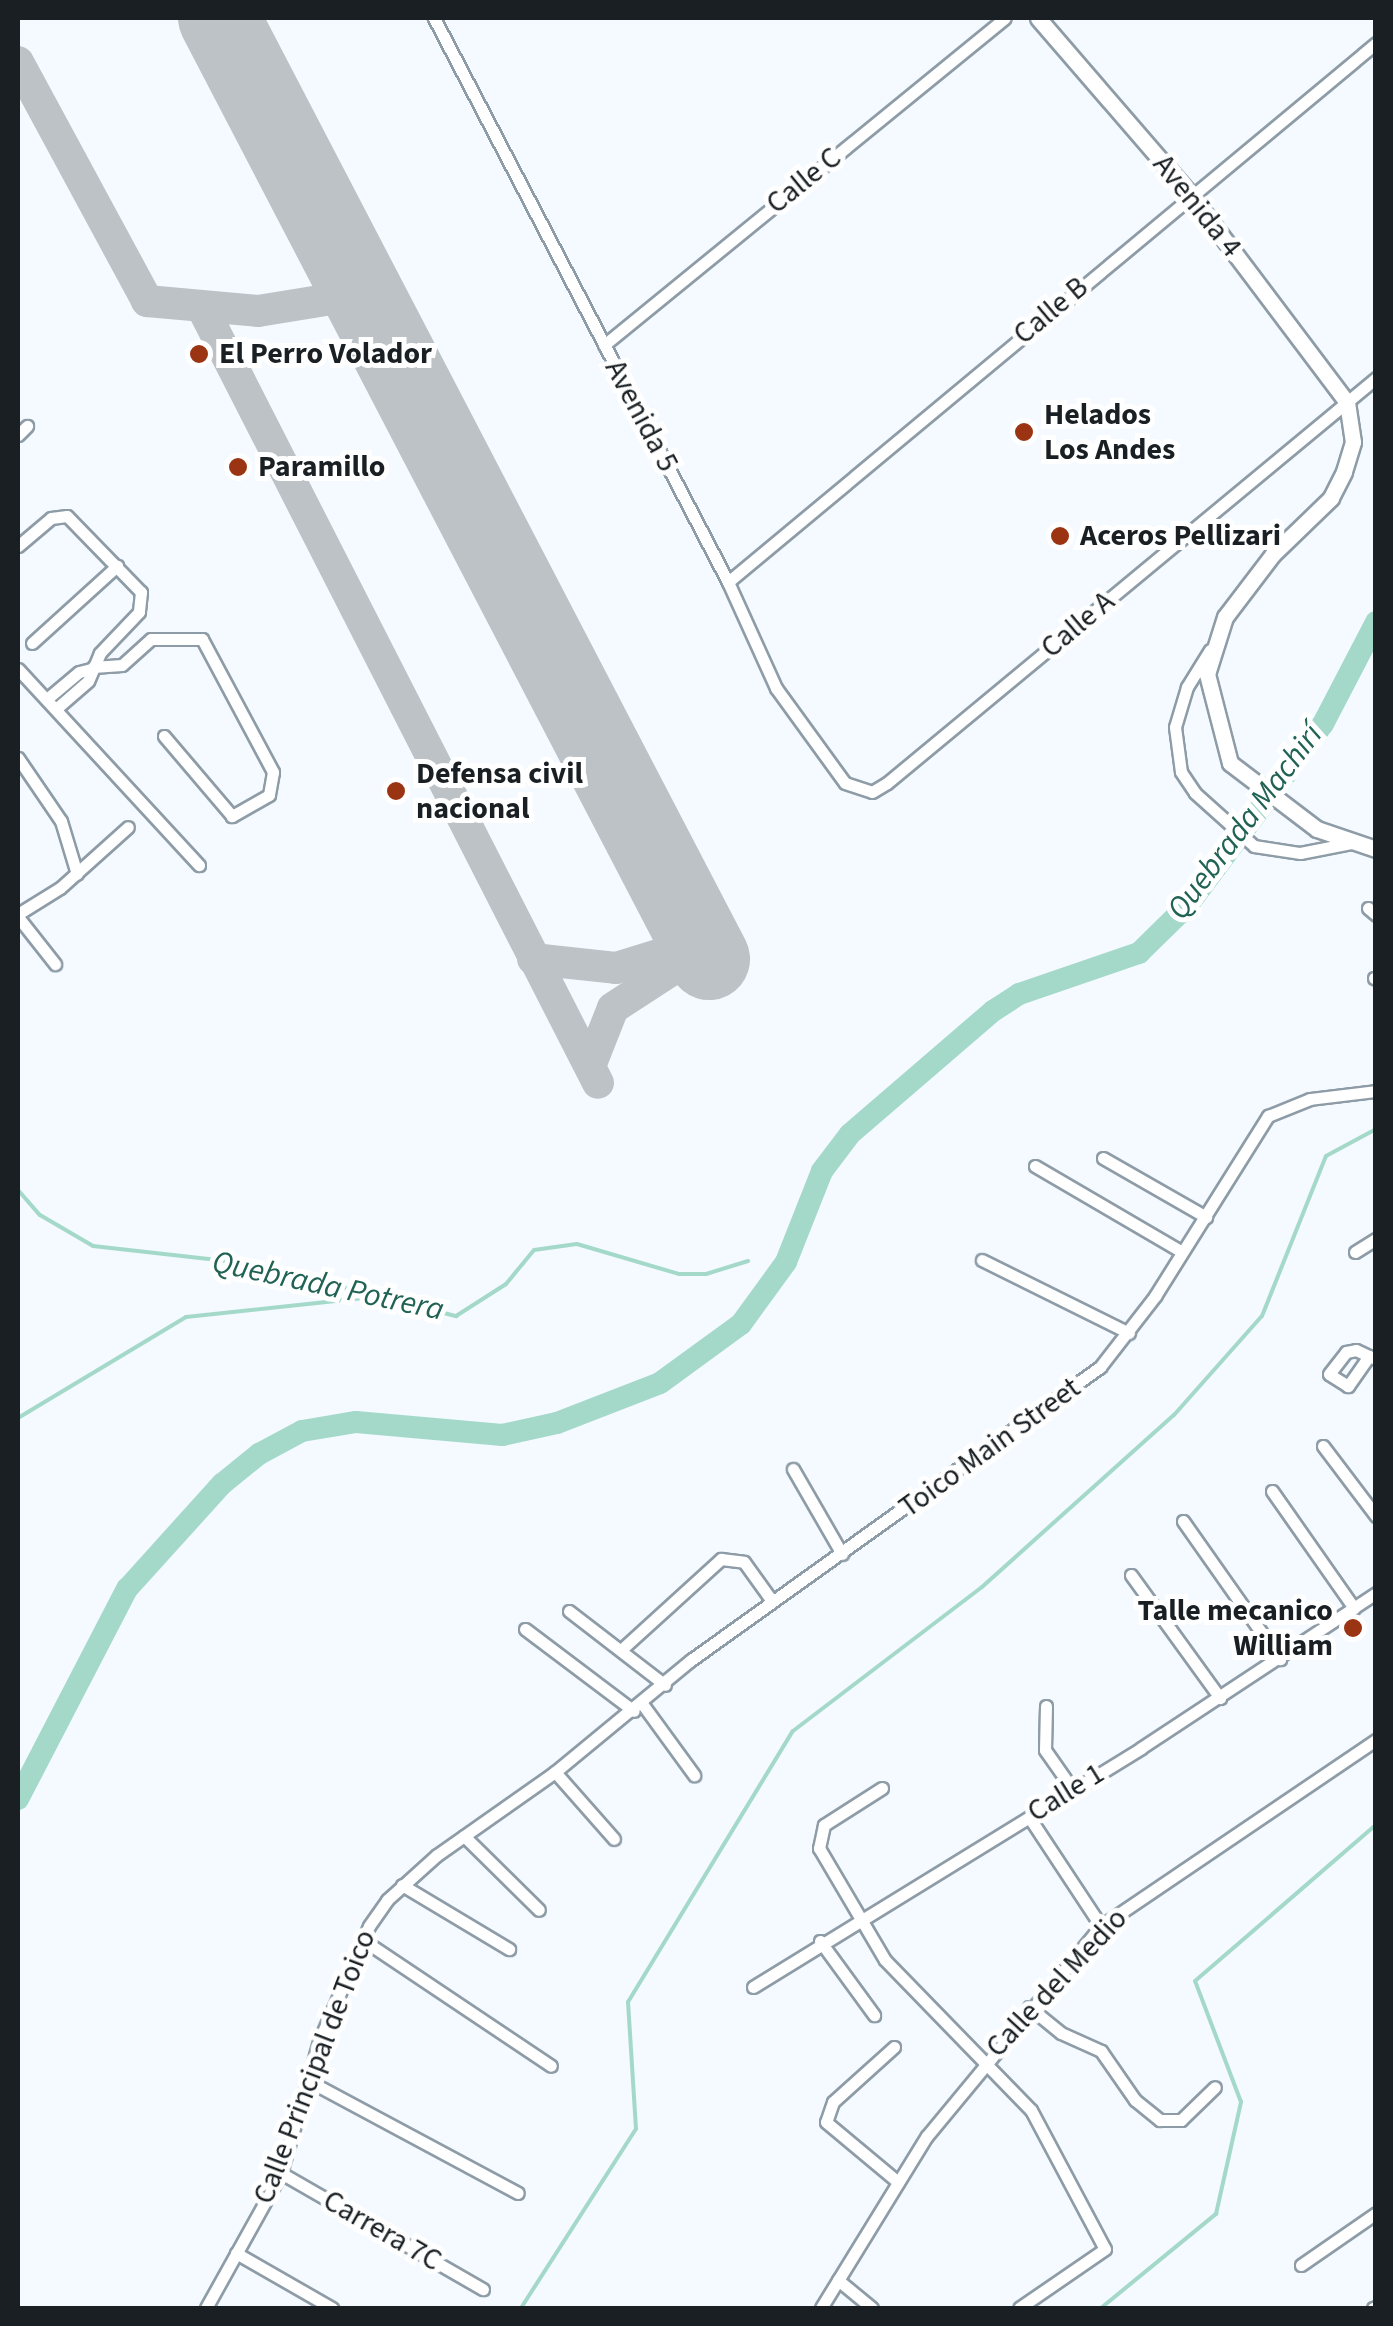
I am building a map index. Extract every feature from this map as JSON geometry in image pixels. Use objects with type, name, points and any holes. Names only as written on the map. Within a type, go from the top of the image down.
[{"type":"main road","name":"Avenida 4","points":[[1038,18],[1190,194],[1347,402]]},
{"type":"main road","points":[[1347,402],[1353,442],[1331,498],[1250,582],[1210,650],[1209,695],[1230,763],[1288,810],[1351,842],[1376,849]]},
{"type":"street","name":"Avenida 5","points":[[434,18],[728,582],[776,688],[845,784],[872,792]]},
{"type":"street","name":"Calle C","points":[[604,345],[1006,18]]},
{"type":"street","name":"Calle B","points":[[728,582],[1376,43]]},
{"type":"street","name":"Calle A","points":[[872,792],[1376,378]]},
{"type":"street","points":[[18,546],[51,518],[67,516],[118,566],[143,602],[92,668],[88,681],[48,698]]},
{"type":"street","points":[[32,642],[118,566]]},
{"type":"street","points":[[92,668],[122,666],[151,639],[202,639],[273,772],[269,795],[232,816],[164,736]]},
{"type":"street","points":[[1210,650],[1179,705],[1175,752],[1181,772],[1216,814],[1254,846],[1300,853],[1351,842]]},
{"type":"street","points":[[18,659],[48,698]]},
{"type":"street","points":[[18,669],[199,865]]},
{"type":"street","points":[[18,758],[61,821],[77,874]]},
{"type":"street","points":[[55,964],[18,915],[77,874],[128,827]]},
{"type":"street","name":"Toico Main Street","points":[[639,1708],[772,1601],[1069,1394],[1128,1332],[1268,1116],[1310,1099],[1376,1091]]},
{"type":"street","points":[[1103,1158],[1206,1216]]},
{"type":"street","points":[[1035,1166],[1182,1252]]},
{"type":"street","points":[[1355,1252],[1376,1239]]},
{"type":"street","points":[[982,1260],[1128,1332]]},
{"type":"street","points":[[1323,1446],[1376,1516]]},
{"type":"street","points":[[794,1469],[842,1554]]},
{"type":"street","points":[[1272,1491],[1354,1608]]},
{"type":"street","points":[[1182,1521],[1280,1659]]},
{"type":"street","points":[[622,1649],[722,1560],[744,1562],[772,1601]]},
{"type":"street","points":[[1131,1575],[1220,1698]]},
{"type":"street","name":"Calle 1","points":[[753,1988],[856,1918],[1220,1698],[1376,1593]]},
{"type":"street","points":[[569,1611],[665,1684]]},
{"type":"street","points":[[525,1629],[639,1708],[694,1775]]},
{"type":"street","points":[[1046,1706],[1051,1720],[1044,1750],[1071,1787]]},
{"type":"street","name":"Calle Principal de Toico","points":[[206,2308],[280,2173],[306,2080],[363,1940],[402,1885],[639,1708]]},
{"type":"street","name":"Calle del Medio","points":[[821,2308],[898,2182],[983,2061],[1102,1926],[1376,1740]]},
{"type":"street","points":[[555,1772],[614,1839]]},
{"type":"street","points":[[882,1788],[819,1834],[819,1848],[856,1918],[885,1960],[1040,2122],[1104,2250],[1018,2308]]},
{"type":"street","points":[[1028,1816],[1102,1926]]},
{"type":"street","points":[[464,1836],[540,1910]]},
{"type":"street","points":[[402,1885],[509,1949]]},
{"type":"street","points":[[363,1940],[551,2066]]},
{"type":"street","points":[[820,1941],[874,2015]]},
{"type":"street","points":[[1028,2007],[1060,2033],[1101,2051],[1135,2100],[1160,2120],[1181,2120],[1215,2087]]},
{"type":"street","points":[[894,2047],[832,2102],[826,2122],[898,2182]]},
{"type":"street","points":[[306,2080],[518,2192]]},
{"type":"street","name":"Carrera 7C","points":[[280,2173],[483,2289]]},
{"type":"street","points":[[1301,2266],[1376,2213]]},
{"type":"street","points":[[236,2253],[332,2308]]},
{"type":"street","points":[[838,2280],[872,2308]]},
{"type":"waterway","name":"Quebrada Machirí","points":[[18,1799],[127,1589],[222,1484],[259,1454],[302,1431],[356,1422],[502,1435],[557,1423],[660,1383],[741,1324],[786,1262],[822,1171],[850,1134],[993,1011],[1019,994],[1139,953],[1188,905],[1323,724],[1376,622]]},
{"type":"waterway","points":[[521,2308],[636,2129],[628,2002],[793,1731],[982,1587],[1174,1415],[1262,1316],[1326,1156],[1376,1129]]},
{"type":"waterway","name":"Quebrada Potrera","points":[[18,1190],[40,1215],[93,1246],[253,1264],[456,1316],[506,1284],[534,1250],[577,1244],[679,1274],[706,1274],[748,1261]]},
{"type":"waterway","points":[[18,1418],[186,1317],[373,1297]]},
{"type":"waterway","points":[[1101,2308],[1216,2214],[1241,2102],[1195,1981],[1376,1825]]},
{"type":"taxiway","points":[[18,62],[147,301],[258,311],[363,294]]},
{"type":"taxiway","points":[[202,307],[598,1083]]},
{"type":"taxiway","points":[[533,959],[616,968],[700,942]]},
{"type":"taxiway","points":[[590,1066],[613,1008],[690,958]]},
{"type":"runway","points":[[219,18],[709,959]]},
{"type":"place","name":"El Perro Volador","points":[[199,354]]},
{"type":"place","name":"Helados Los Andes","points":[[1024,432]]},
{"type":"place","name":"Paramillo","points":[[238,467]]},
{"type":"place","name":"Aceros Pellizari","points":[[1060,536]]},
{"type":"place","name":"Defensa civil nacional","points":[[396,791]]},
{"type":"place","name":"Talle mecanico William","points":[[1353,1628]]}]
